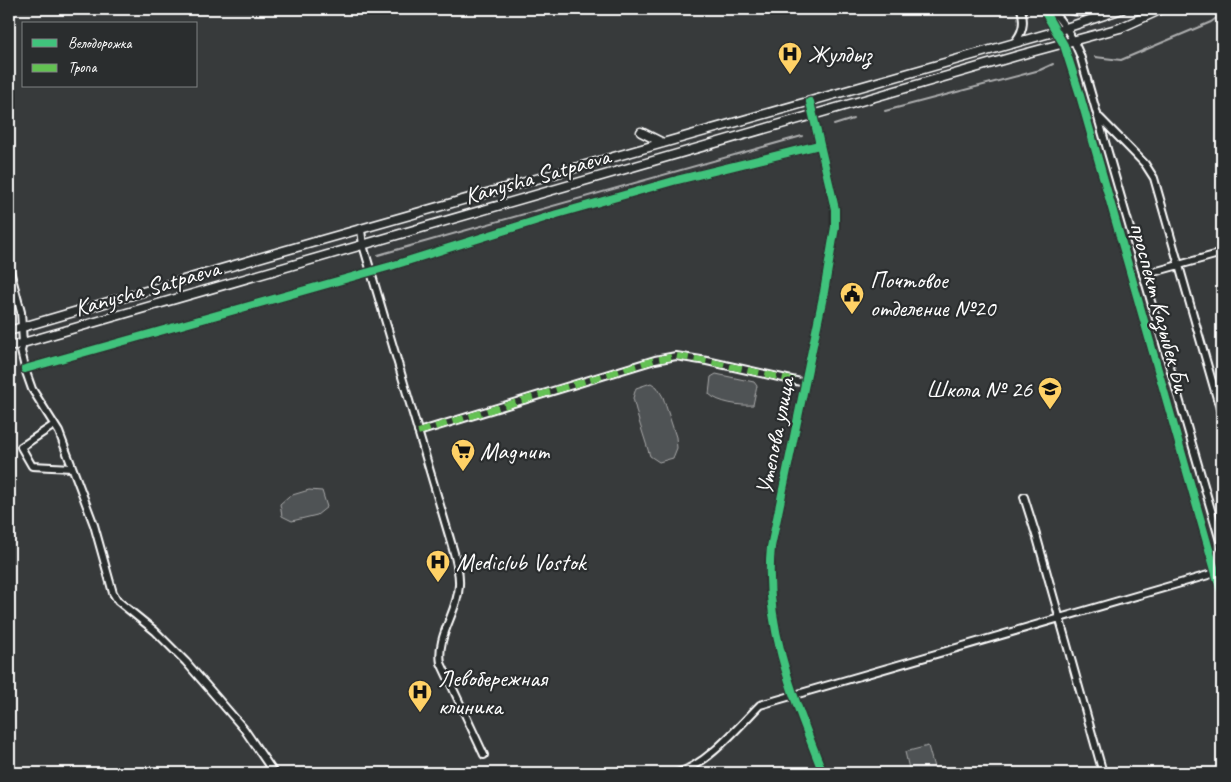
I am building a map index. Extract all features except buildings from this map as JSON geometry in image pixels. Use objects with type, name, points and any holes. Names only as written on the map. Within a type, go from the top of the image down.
[{"type":"main road","name":"Kanysha Satpaeva","points":[[9,330],[1012,44],[1122,9]]},
{"type":"main road","name":"Kanysha Satpaeva","points":[[9,347],[1020,56],[1064,45],[1120,28],[1162,9]]},
{"type":"main road","points":[[641,132],[664,144]]},
{"type":"street","points":[[1012,44],[1023,30],[1021,9]]},
{"type":"street","name":"проспект Казыбек Би","points":[[1043,9],[1064,45],[1107,187],[1156,368],[1219,572],[1222,595]]},
{"type":"street","name":"проспект Казыбек Би","points":[[1050,9],[1067,28],[1075,41],[1099,118],[1222,548]]},
{"type":"street","points":[[1065,9],[1077,12],[1090,12],[1102,9]]},
{"type":"street","name":"Утепова улица","points":[[810,102],[835,209],[835,227],[824,292],[772,547],[769,586],[774,622],[788,681],[823,773]]},
{"type":"street","points":[[1099,118],[1145,164],[1154,178],[1222,416]]},
{"type":"street","points":[[25,368],[372,272],[557,214],[659,185],[819,144]]},
{"type":"street","points":[[361,230],[363,245],[450,539],[458,573],[459,585],[457,596],[439,653],[441,663],[484,755]]},
{"type":"street","points":[[1143,275],[1222,253]]},
{"type":"street","points":[[9,267],[22,312],[23,343],[21,351],[25,368],[32,389],[54,425],[72,468],[94,525],[113,593],[118,601],[155,632],[186,662],[244,729],[274,773]]},
{"type":"street","points":[[418,432],[629,368],[676,356],[805,383]]},
{"type":"street","points":[[54,425],[20,447],[32,466],[72,468]]},
{"type":"street","points":[[1024,497],[1103,773]]},
{"type":"street","points":[[676,773],[697,765],[760,705],[1219,572]]},
{"type":"shaded area","points":[[716,374],[754,382],[757,386],[753,405],[742,405],[718,400],[709,394],[711,377]]},
{"type":"shaded area","points":[[651,383],[657,387],[663,397],[676,437],[677,448],[673,458],[659,462],[650,456],[633,398],[636,388]]},
{"type":"shaded area","points":[[309,490],[322,491],[327,507],[317,515],[292,521],[282,516],[280,504],[289,496]]},
{"type":"shaded area","points":[[928,746],[935,771],[910,773],[905,752]]},
{"type":"waterway","points":[[1095,57],[1121,60],[1211,22],[1222,14]]},
{"type":"waterway","points":[[885,111],[1040,70],[1053,64]]},
{"type":"waterway","points":[[834,125],[853,119]]},
{"type":"waterway","points":[[378,255],[802,136]]},
{"type":"marked path","points":[[418,432],[655,360],[676,356],[805,383]]},
{"type":"cycle path","points":[[1043,9],[1064,45],[1079,92],[1222,595]]},
{"type":"cycle path","points":[[810,102],[835,209],[835,227],[824,292],[771,547],[770,576],[772,606],[784,663],[792,691],[823,773]]},
{"type":"cycle path","points":[[25,369],[391,266],[557,214],[677,180],[819,145]]},
{"type":"place","name":"Жулдыз","points":[[790,75]]},
{"type":"place","name":"Почтовое отделение №20","points":[[852,315]]},
{"type":"place","name":"Школа № 26","points":[[1050,410]]},
{"type":"place","name":"Magnum","points":[[463,472]]},
{"type":"place","name":"Mediclub Vostok","points":[[438,583]]},
{"type":"place","name":"Левобережная клиника","points":[[420,713]]}]
